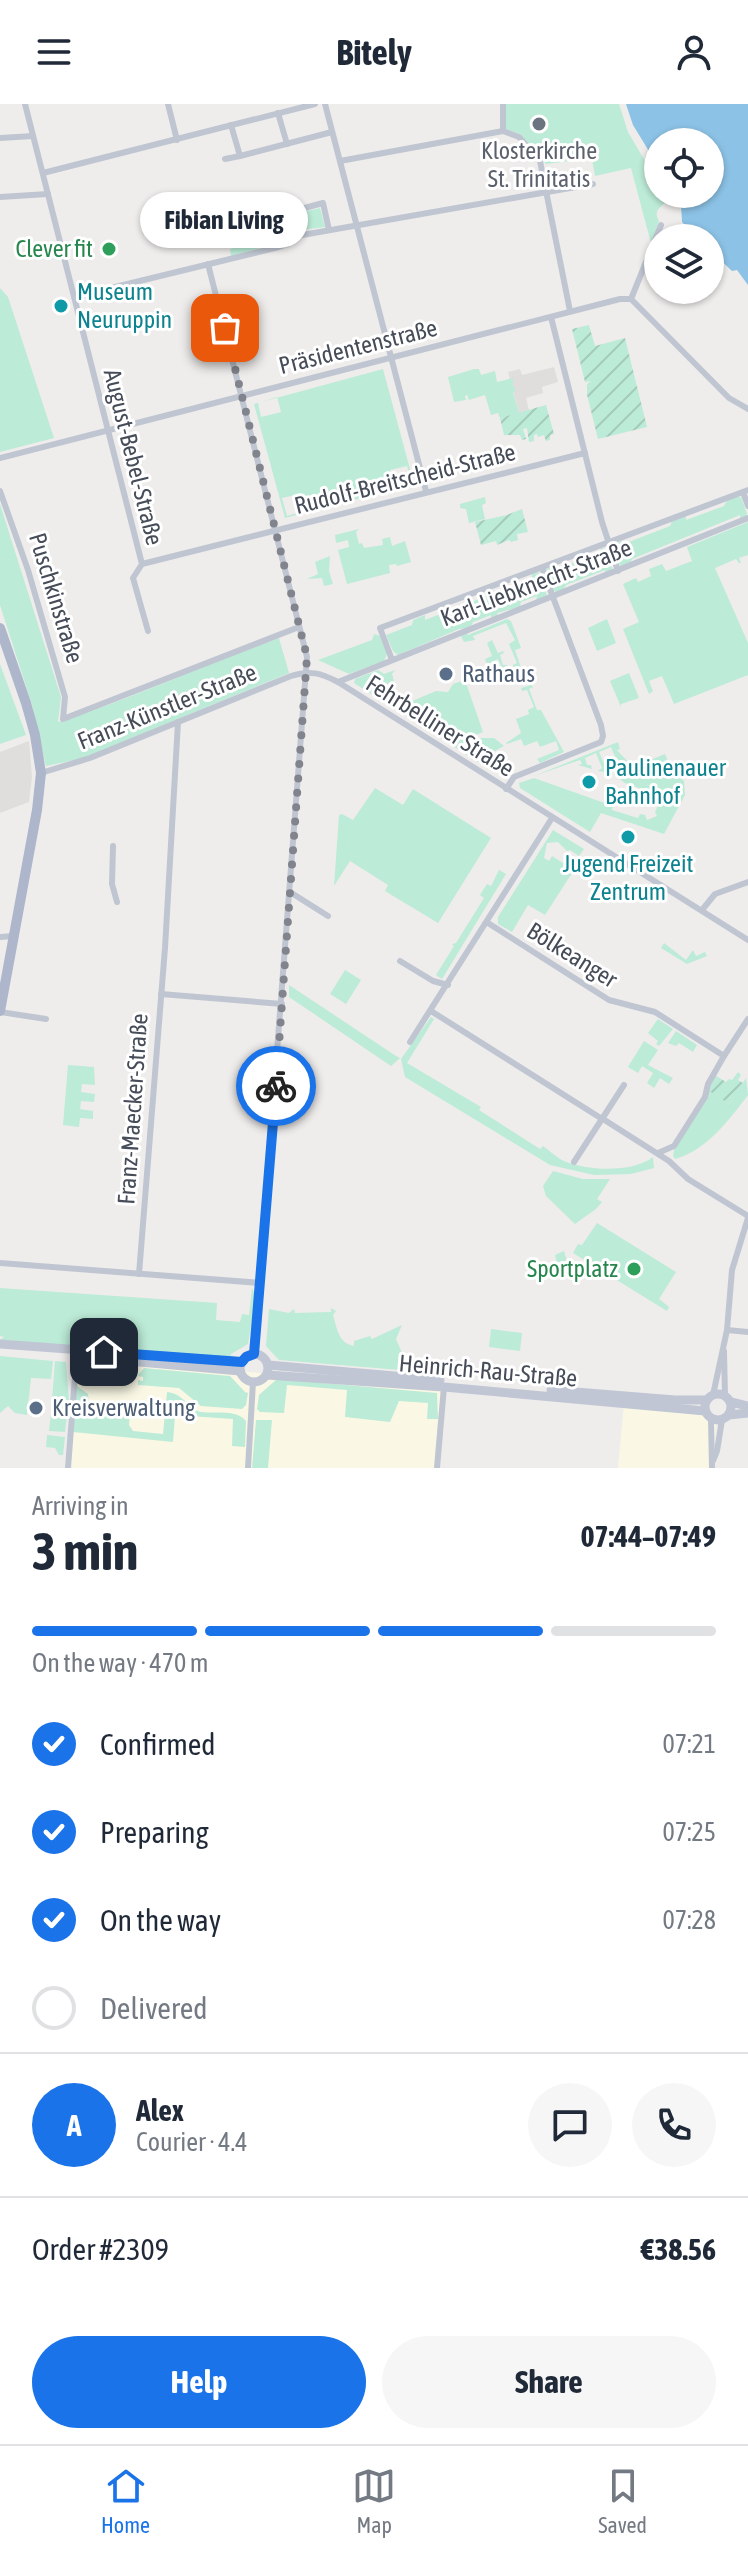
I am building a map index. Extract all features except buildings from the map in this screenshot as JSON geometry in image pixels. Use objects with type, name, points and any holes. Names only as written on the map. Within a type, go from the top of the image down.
[{"type":"main road","points":[[0,628],[29,713],[41,773],[0,1011]]},
{"type":"main road","points":[[0,1346],[241,1366]]},
{"type":"main road","points":[[254,1354],[264,1358],[267,1370],[262,1380],[253,1382],[244,1378],[241,1366],[246,1357],[254,1354]]},
{"type":"main road","name":"Heinrich-Rau-Straße","points":[[267,1370],[620,1396],[728,1399]]},
{"type":"main road","name":"Heinrich-Rau-Straße","points":[[267,1370],[717,1416],[748,1413]]},
{"type":"main road","points":[[710,1397],[717,1416]]},
{"type":"main road","points":[[717,1416],[728,1399],[748,1406]]},
{"type":"street","name":"August-Bebel-Straße","points":[[25,104],[142,564],[133,578],[148,631]]},
{"type":"street","points":[[168,104],[177,140]]},
{"type":"street","points":[[43,173],[315,104]]},
{"type":"street","points":[[325,104],[426,491]]},
{"type":"street","points":[[503,104],[503,131]]},
{"type":"street","points":[[278,113],[287,144]]},
{"type":"street","points":[[231,125],[240,156]]},
{"type":"street","points":[[340,161],[503,131],[519,137],[540,161],[570,311]]},
{"type":"street","points":[[225,159],[332,132]]},
{"type":"street","points":[[0,138],[33,136]]},
{"type":"street","points":[[291,237],[593,184]]},
{"type":"street","points":[[0,197],[48,194]]},
{"type":"street","points":[[271,217],[323,203],[329,230]]},
{"type":"street","points":[[74,297],[288,244],[291,237],[285,214]]},
{"type":"street","points":[[208,264],[307,657],[254,1354]]},
{"type":"street","points":[[644,267],[631,299],[729,398],[748,409]]},
{"type":"street","name":"Präsidentenstraße","points":[[0,458],[391,356],[627,297],[631,299]]},
{"type":"street","points":[[551,317],[618,571]]},
{"type":"street","name":"Rudolf-Breitscheid-Straße","points":[[142,564],[585,453]]},
{"type":"street","name":"Puschkinstraße","points":[[0,491],[28,570],[65,697],[63,719]]},
{"type":"street","name":"Karl-Liebknecht-Straße","points":[[392,660],[380,628],[745,491],[748,506]]},
{"type":"street","name":"Karl-Liebknecht-Straße","points":[[338,682],[748,518]]},
{"type":"street","points":[[506,789],[514,777],[601,742],[603,736],[542,568]]},
{"type":"street","name":"Franz-Künstler-Straße","points":[[63,719],[299,627]]},
{"type":"street","name":"Franz-Künstler-Straße","points":[[41,773],[90,758],[306,672]]},
{"type":"street","name":"Fehrbelliner Straße","points":[[306,672],[319,673],[338,682],[748,940]]},
{"type":"street","name":"Franz-Maecker-Straße","points":[[139,1274],[165,948],[178,722]]},
{"type":"street","points":[[410,1042],[552,818]]},
{"type":"street","points":[[113,846],[112,884],[117,902]]},
{"type":"street","points":[[702,910],[715,894],[748,882]]},
{"type":"street","points":[[290,892],[328,916]]},
{"type":"street","name":"Bölkeanger","points":[[488,923],[609,1000],[655,1012],[724,1056]]},
{"type":"street","points":[[0,937],[13,936]]},
{"type":"street","points":[[400,961],[433,981],[448,985]]},
{"type":"street","points":[[161,994],[282,1004]]},
{"type":"street","points":[[0,1011],[46,1019]]},
{"type":"street","points":[[431,1011],[658,1153],[688,1179],[748,1217],[732,1270],[727,1330],[710,1397]]},
{"type":"street","points":[[669,1161],[674,1146],[705,1097],[708,1084],[748,1019]]},
{"type":"street","points":[[574,1162],[624,1085]]},
{"type":"street","points":[[658,1153],[674,1146]]},
{"type":"street","points":[[0,1263],[261,1283]]},
{"type":"street","points":[[727,1330],[748,1332]]},
{"type":"street","points":[[724,1347],[728,1399]]},
{"type":"street","points":[[68,1468],[77,1353]]},
{"type":"street","points":[[248,1468],[253,1382]]},
{"type":"street","points":[[437,1468],[444,1387]]},
{"type":"street","points":[[712,1465],[717,1416]]},
{"type":"shaded area","points":[[554,367],[558,382],[542,387],[543,393],[526,398],[529,410],[519,413],[508,372],[520,369],[522,375]]},
{"type":"shaded area","points":[[29,741],[32,777],[29,802],[0,813],[0,752]]},
{"type":"shaded area","points":[[82,1359],[441,1387],[434,1468],[70,1468],[79,1363]]},
{"type":"shaded area","points":[[624,1405],[704,1412],[716,1421],[712,1468],[618,1468]]},
{"type":"green space","points":[[506,104],[619,104],[628,132],[644,159],[644,208],[660,208],[658,224],[646,224],[631,168],[595,176],[592,158],[546,164],[520,134],[506,129]]},
{"type":"green space","points":[[320,208],[325,227],[293,231],[290,215]]},
{"type":"green space","points":[[284,216],[290,236],[286,241],[231,256],[230,249],[241,246],[238,235],[227,237],[225,229]]},
{"type":"green space","points":[[0,288],[8,297],[54,438],[0,452]]},
{"type":"green space","points":[[589,325],[595,346],[625,338],[647,427],[598,439],[587,395],[587,384],[591,381],[585,382],[572,329]]},
{"type":"green space","points":[[383,369],[414,484],[285,518],[254,404],[260,402],[261,417],[281,412],[277,398]],"holes":[[[407,466],[412,482],[394,486],[390,470]],[[300,494],[304,511],[287,516],[282,498]]]},
{"type":"green space","points":[[479,369],[481,375],[495,371],[497,382],[513,378],[519,413],[500,418],[498,413],[491,415],[485,395],[469,400],[467,395],[466,400],[454,402],[448,377]]},
{"type":"green space","points":[[546,405],[554,434],[550,435],[550,440],[546,441],[544,435],[538,437],[537,434],[534,441],[529,442],[527,428],[523,429],[526,439],[522,440],[520,435],[504,435],[500,418]]},
{"type":"green space","points":[[485,497],[486,503],[482,505],[485,519],[469,523],[466,509],[460,508],[460,504]]},
{"type":"green space","points":[[741,497],[746,517],[740,519],[740,515],[632,559],[630,564],[619,564],[612,548],[615,543],[621,541],[621,545],[670,526],[672,521],[686,516],[686,520],[724,506],[727,500]]},
{"type":"green space","points":[[0,504],[61,697],[58,722],[279,638],[289,673],[84,758],[46,766],[32,705],[0,605]]},
{"type":"green space","points":[[522,509],[528,532],[517,534],[518,540],[511,542],[497,545],[496,541],[481,545],[475,522]]},
{"type":"green space","points":[[748,522],[748,555],[739,558],[741,563],[736,559],[715,568],[748,643],[748,675],[674,704],[662,676],[649,681],[653,691],[649,694],[623,629],[639,622],[623,584],[651,576],[649,569],[662,564],[666,571],[692,561],[687,547]]},
{"type":"green space","points":[[359,529],[356,532],[359,544],[362,543],[364,548],[383,545],[382,539],[390,537],[392,546],[405,541],[411,562],[389,565],[390,573],[347,584],[338,550],[349,547],[348,540],[336,543],[335,535]]},
{"type":"green space","points":[[601,548],[605,549],[613,571],[605,574],[605,570],[566,585],[563,591],[557,593],[553,590],[545,570],[600,553]]},
{"type":"green space","points":[[330,556],[329,571],[333,584],[324,586],[322,578],[307,579],[318,574],[315,562]]},
{"type":"green space","points":[[539,572],[547,596],[521,602],[520,607],[497,613],[498,616],[491,619],[491,615],[473,622],[470,628],[459,629],[398,655],[393,651],[386,635],[412,625],[413,620],[425,615],[425,620],[531,579],[532,574]]},
{"type":"green space","points":[[507,619],[511,621],[521,648],[515,650],[525,680],[530,679],[521,684],[519,682],[524,680],[519,667],[514,669],[513,665],[517,663],[509,644],[515,640],[506,623],[473,636],[475,640],[464,642],[461,636]]},
{"type":"green space","points":[[607,619],[616,643],[597,651],[588,628]]},
{"type":"green space","points":[[374,634],[380,636],[387,654],[384,661],[349,674],[318,660],[372,640]]},
{"type":"green space","points":[[492,640],[498,653],[504,653],[500,655],[503,665],[508,665],[502,668],[498,659],[491,662],[490,666],[496,666],[498,670],[491,674],[485,659],[492,656],[487,643]]},
{"type":"green space","points":[[0,664],[26,735],[0,744]]},
{"type":"green space","points":[[378,670],[384,674],[395,670],[392,674],[394,681],[380,687],[387,702],[391,700],[398,707],[436,691],[448,692],[453,684],[465,680],[483,732],[471,737],[461,751],[354,683],[355,679]]},
{"type":"green space","points":[[629,673],[639,698],[621,704],[621,707],[610,681]]},
{"type":"green space","points":[[533,687],[529,689],[537,710],[541,710],[564,752],[540,763],[537,759],[559,750],[556,741],[540,747],[537,741],[524,746],[521,739],[506,743],[521,733],[516,719],[529,714],[528,710],[534,707],[527,690],[522,691],[521,688]]},
{"type":"green space","points":[[494,738],[504,746],[493,752],[484,766],[464,753],[466,750],[480,758],[486,748],[475,741]]},
{"type":"green space","points":[[618,742],[620,749],[617,750],[628,762],[632,760],[635,763],[646,758],[648,761],[665,754],[673,774],[684,781],[685,795],[664,834],[601,813],[590,832],[520,788],[519,783],[534,778],[613,806],[612,810],[638,818],[640,814],[645,815],[647,820],[657,816],[655,812],[659,803],[655,794],[625,783],[614,775],[615,768],[619,766],[611,747],[599,752],[611,773],[598,771],[602,768],[596,753],[585,758],[592,769],[578,765],[582,764],[580,760],[534,776]]},
{"type":"green space","points":[[375,788],[403,805],[413,789],[491,838],[438,923],[385,891],[388,885],[350,861],[334,886],[339,815],[353,820]]},
{"type":"green space","points":[[553,830],[584,849],[579,856],[567,851],[558,842],[547,843],[544,858],[549,861],[552,856],[574,870],[545,915],[528,905],[512,932],[498,924],[498,917]]},
{"type":"green space","points":[[499,870],[506,874],[442,979],[436,975],[454,946],[452,944],[456,943],[484,898],[480,895],[487,884],[491,886]]},
{"type":"green space","points":[[664,943],[686,960],[693,950],[696,956],[705,952],[707,956],[687,964],[661,948]]},
{"type":"green space","points":[[345,970],[361,980],[346,1004],[330,994]]},
{"type":"green space","points":[[289,985],[400,1058],[391,1066],[289,997]]},
{"type":"green space","points":[[431,1017],[434,1019],[407,1063],[481,1107],[479,1110],[540,1149],[543,1146],[564,1161],[610,1169],[634,1166],[653,1157],[654,1168],[631,1174],[594,1175],[550,1165],[405,1077],[401,1059]]},
{"type":"green space","points":[[658,1019],[673,1029],[659,1046],[656,1044],[658,1041],[648,1033]]},
{"type":"green space","points":[[676,1031],[697,1045],[693,1052],[679,1043],[676,1046],[668,1043]]},
{"type":"green space","points":[[644,1041],[658,1050],[648,1065],[673,1078],[669,1084],[660,1078],[654,1088],[647,1083],[653,1073],[642,1066],[638,1073],[628,1067]]},
{"type":"green space","points":[[68,1065],[94,1067],[95,1085],[82,1084],[81,1092],[95,1094],[94,1102],[81,1101],[80,1109],[93,1111],[93,1119],[80,1118],[79,1127],[63,1125]]},
{"type":"green space","points":[[738,1072],[741,1075],[738,1080],[743,1083],[729,1104],[708,1090],[718,1077],[726,1082]]},
{"type":"green space","points":[[715,1075],[718,1077],[709,1090],[729,1104],[746,1078],[748,1095],[707,1141],[675,1159],[675,1145]]},
{"type":"green space","points":[[553,1171],[583,1179],[610,1179],[597,1199],[602,1202],[575,1224],[546,1196],[543,1186]]},
{"type":"green space","name":"Sportplatz","points":[[597,1223],[676,1272],[659,1299],[669,1307],[667,1311],[573,1253]]},
{"type":"green space","points":[[564,1251],[570,1271],[561,1280],[555,1255]]},
{"type":"green space","points":[[0,1288],[217,1303],[216,1320],[240,1322],[242,1314],[249,1315],[252,1288],[256,1297],[248,1344],[231,1354],[230,1359],[0,1340],[4,1337],[0,1336]]},
{"type":"green space","points":[[331,1308],[336,1311],[333,1315],[341,1338],[354,1346],[354,1341],[370,1336],[372,1339],[402,1325],[396,1339],[403,1355],[400,1370],[279,1360],[266,1346],[269,1309],[289,1313],[294,1309],[295,1313],[331,1312]]},
{"type":"green space","points":[[491,1329],[522,1333],[520,1351],[489,1347]]},
{"type":"green space","points":[[0,1356],[53,1361],[51,1379],[31,1378],[27,1415],[15,1413],[8,1406],[0,1413]]},
{"type":"green space","points":[[55,1361],[66,1362],[69,1401],[52,1400]]},
{"type":"green space","points":[[144,1368],[230,1376],[248,1393],[246,1405],[242,1409],[201,1406],[179,1388],[138,1385],[138,1380],[143,1381],[143,1377],[138,1376]]},
{"type":"green space","points":[[277,1379],[437,1393],[438,1419],[427,1419],[428,1403],[399,1401],[390,1422],[345,1417],[347,1390],[287,1385],[284,1413],[260,1412],[257,1409],[259,1395]]},
{"type":"green space","points":[[77,1386],[88,1394],[89,1405],[99,1405],[100,1411],[125,1413],[126,1407],[133,1431],[163,1434],[167,1392],[201,1412],[237,1415],[246,1421],[245,1447],[232,1446],[233,1419],[175,1415],[173,1442],[73,1432]]},
{"type":"green space","points":[[52,1404],[68,1406],[65,1432],[49,1431]]},
{"type":"green space","points":[[256,1420],[272,1420],[268,1468],[252,1468]]},
{"type":"green space","points":[[47,1435],[65,1437],[63,1455],[59,1455],[55,1448],[46,1447]]},
{"type":"water","points":[[626,104],[748,104],[748,285],[737,270],[732,271],[724,263],[724,224],[682,222],[681,208],[724,208],[724,128],[644,128],[644,143],[633,125]]},
{"type":"way so far","points":[[225,328],[307,657],[276,1086]]},
{"type":"place","name":"Klosterkirche St. Trinitatis","points":[[539,124]]},
{"type":"place","name":"Clever fit","points":[[109,249]]},
{"type":"place","name":"Museum Neuruppin","points":[[61,306]]},
{"type":"place","name":"Fibian Living","points":[[225,328]]},
{"type":"place","name":"Rathaus","points":[[446,674]]},
{"type":"place","name":"Paulinenauer Bahnhof","points":[[589,782]]},
{"type":"place","name":"Jugend Freizeit Zentrum","points":[[628,837]]},
{"type":"place","name":"Sportplatz","points":[[634,1269]]},
{"type":"place","name":"Kreisverwaltung","points":[[36,1408]]},
{"type":"route","points":[[104,1352],[242,1362],[248,1355],[254,1354],[276,1086]]}]
